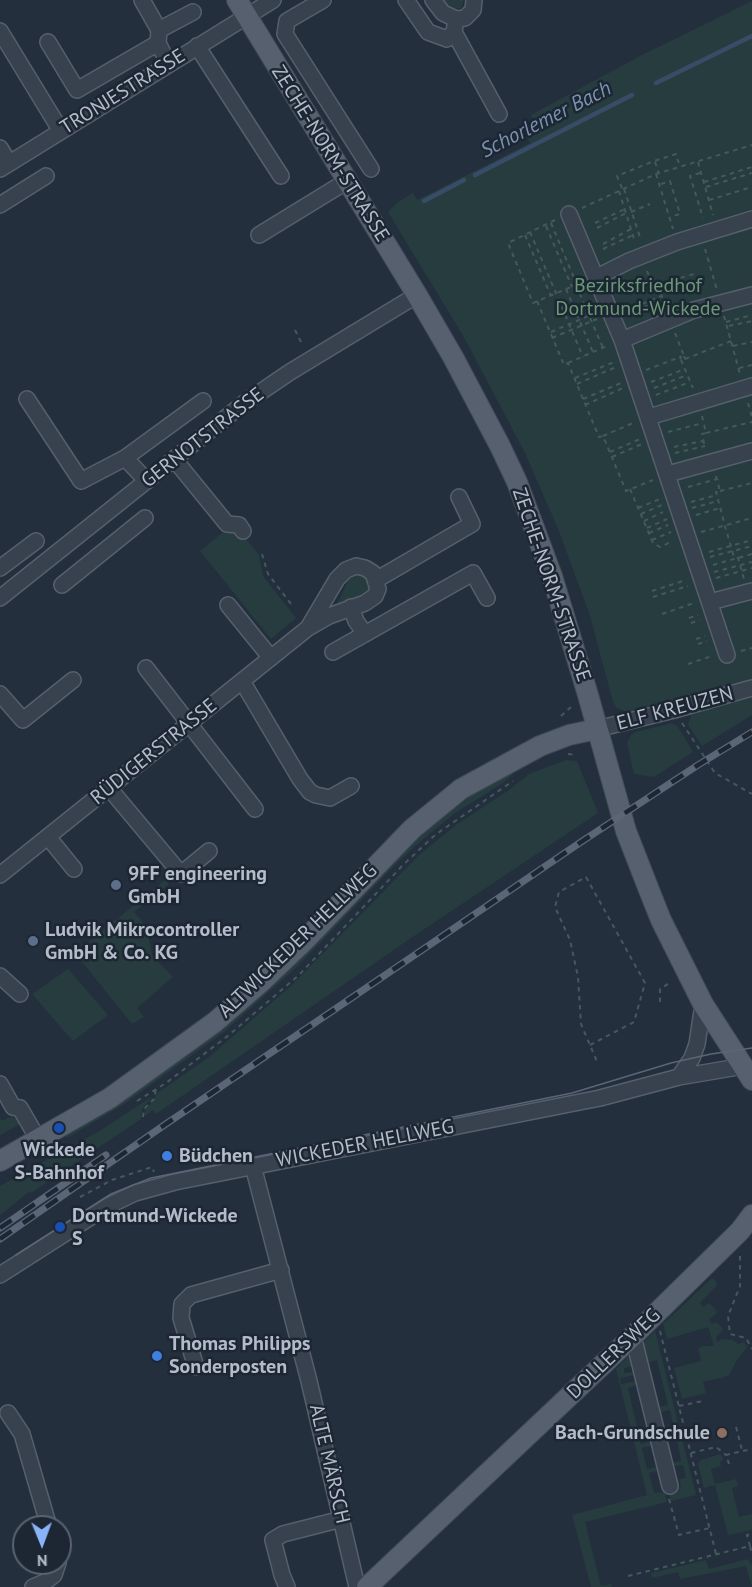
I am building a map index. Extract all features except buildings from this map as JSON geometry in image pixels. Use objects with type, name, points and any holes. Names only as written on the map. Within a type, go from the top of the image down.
[{"type":"main road","name":"ZECHE-NORM-STRASSE","points":[[241,8],[417,295],[483,412],[517,482],[552,576],[626,831],[661,920],[703,1004],[749,1071]]},
{"type":"main road","name":"ALTWICKEDER HELLWEG","points":[[0,1161],[110,1098],[215,1022],[294,950],[412,829],[460,789],[540,746],[569,735],[597,729]]},
{"type":"main road","name":"DOLLERSWEG","points":[[367,1587],[656,1314],[740,1231],[752,1215]]},
{"type":"street","points":[[142,0],[169,63]]},
{"type":"street","name":"TRONJESTRASSE","points":[[5,166],[197,46],[241,8],[273,0]]},
{"type":"street","points":[[323,0],[287,21],[285,34],[371,169]]},
{"type":"street","points":[[406,0],[428,32],[447,39],[455,26],[473,10],[474,0]]},
{"type":"street","points":[[433,0],[455,26],[499,114]]},
{"type":"street","points":[[48,42],[77,90],[194,12]]},
{"type":"street","points":[[0,31],[61,131]]},
{"type":"street","points":[[197,46],[281,176]]},
{"type":"street","points":[[0,148],[5,166]]},
{"type":"street","points":[[0,205],[46,176]]},
{"type":"street","points":[[259,235],[347,181]]},
{"type":"street","points":[[562,217],[597,277],[622,340],[727,653]]},
{"type":"street","points":[[597,277],[677,242],[702,226],[717,229],[752,219]]},
{"type":"street","name":"GERNOTSTRASSE","points":[[1,597],[243,404],[290,372],[417,295]]},
{"type":"street","points":[[622,340],[669,320],[752,295]]},
{"type":"street","points":[[648,417],[748,387]]},
{"type":"street","points":[[27,399],[81,481],[125,458],[203,401]]},
{"type":"street","points":[[668,474],[752,451]]},
{"type":"street","points":[[125,458],[147,481]]},
{"type":"street","points":[[174,459],[227,524],[239,525],[243,531]]},
{"type":"street","points":[[376,580],[472,524],[459,497]]},
{"type":"street","points":[[62,585],[145,518]]},
{"type":"street","points":[[0,568],[36,541]]},
{"type":"street","points":[[71,543],[89,563]]},
{"type":"street","name":"RÜDIGERSTRASSE","points":[[0,875],[308,628],[329,616],[365,603],[375,596],[378,589],[373,573],[356,566],[346,570],[337,579],[308,628]]},
{"type":"street","points":[[333,652],[473,573],[488,598]]},
{"type":"street","points":[[709,600],[750,591]]},
{"type":"street","points":[[228,605],[271,658]]},
{"type":"street","points":[[351,608],[365,634]]},
{"type":"street","points":[[146,668],[255,809]]},
{"type":"street","points":[[0,694],[22,720],[73,680]]},
{"type":"street","points":[[242,681],[310,792],[330,798],[351,786]]},
{"type":"street","name":"ELF KREUZEN","points":[[597,729],[752,688]]},
{"type":"street","points":[[109,788],[181,874],[209,851]]},
{"type":"street","points":[[48,837],[74,869]]},
{"type":"street","points":[[0,976],[20,994]]},
{"type":"street","points":[[679,1077],[692,1058],[700,1035],[703,1004]]},
{"type":"street","name":"WICKEDER HELLWEG","points":[[0,1275],[108,1206],[135,1193],[175,1182],[600,1098],[679,1077],[749,1071]]},
{"type":"street","points":[[0,1084],[13,1107],[20,1108],[38,1139]]},
{"type":"street","name":"ALTE MÄRSCH","points":[[253,1166],[281,1270],[357,1587]]},
{"type":"street","points":[[196,1367],[181,1318],[182,1304],[191,1295],[281,1270]]},
{"type":"street","points":[[633,1336],[670,1486]]},
{"type":"street","points":[[8,1413],[22,1434],[46,1515]]},
{"type":"street","points":[[287,1587],[273,1545],[275,1537],[342,1519]]},
{"type":"street","points":[[33,1587],[54,1575]]},
{"type":"path","points":[[597,277],[533,303],[508,243],[658,174],[752,145]]},
{"type":"path","points":[[642,256],[632,212],[617,176],[676,153],[680,167]]},
{"type":"path","points":[[654,161],[677,242]]},
{"type":"path","points":[[698,161],[717,229]]},
{"type":"path","points":[[704,182],[752,167]]},
{"type":"path","points":[[701,173],[690,176],[727,327],[739,368],[748,387]]},
{"type":"path","points":[[705,187],[752,173]]},
{"type":"path","points":[[660,185],[670,181],[680,214],[670,217]]},
{"type":"path","points":[[709,200],[752,187]]},
{"type":"path","points":[[622,189],[631,229],[653,286],[694,274]]},
{"type":"path","points":[[632,212],[650,204]]},
{"type":"path","points":[[595,223],[625,208]]},
{"type":"path","points":[[597,228],[626,213]]},
{"type":"path","points":[[551,223],[603,348]]},
{"type":"path","points":[[546,225],[572,287]]},
{"type":"path","points":[[603,243],[631,229]]},
{"type":"path","points":[[530,232],[583,357]]},
{"type":"path","points":[[525,235],[551,296]]},
{"type":"path","points":[[603,249],[633,235]]},
{"type":"path","points":[[611,311],[650,279]]},
{"type":"path","points":[[566,289],[593,352]]},
{"type":"path","points":[[552,338],[611,311],[661,296]]},
{"type":"path","points":[[550,332],[589,316],[660,300]]},
{"type":"path","points":[[537,301],[564,365],[622,340]]},
{"type":"path","points":[[726,322],[752,315]]},
{"type":"path","points":[[727,327],[752,321]]},
{"type":"path","points":[[295,330],[305,349]]},
{"type":"path","points":[[585,405],[680,357],[684,356],[685,359],[731,341]]},
{"type":"path","points":[[733,346],[752,342]]},
{"type":"path","points":[[568,363],[599,438],[648,417]]},
{"type":"path","points":[[739,368],[752,365]]},
{"type":"path","points":[[583,399],[636,379],[685,369]]},
{"type":"path","points":[[577,384],[687,375]]},
{"type":"path","points":[[574,379],[690,382]]},
{"type":"path","points":[[709,462],[702,434],[752,422]]},
{"type":"path","points":[[612,457],[703,423]]},
{"type":"path","points":[[603,436],[626,491],[668,474]]},
{"type":"path","points":[[609,452],[657,442],[703,441]]},
{"type":"path","points":[[657,442],[705,446]]},
{"type":"path","points":[[649,533],[717,479]]},
{"type":"path","points":[[750,591],[738,558],[734,557],[730,546],[716,492],[752,483]]},
{"type":"path","points":[[630,489],[656,546],[660,547],[679,510]]},
{"type":"path","points":[[644,521],[717,495]]},
{"type":"path","points":[[638,508],[679,510],[718,501]]},
{"type":"path","points":[[641,514],[720,508]]},
{"type":"path","points":[[652,540],[679,510]]},
{"type":"path","points":[[647,528],[679,510],[724,526],[752,518]]},
{"type":"path","points":[[699,570],[730,546],[752,540]]},
{"type":"path","points":[[653,597],[732,551],[752,546]]},
{"type":"path","points":[[262,554],[268,574],[291,604]]},
{"type":"path","points":[[652,591],[699,570],[752,554]]},
{"type":"path","points":[[699,570],[752,562]]},
{"type":"path","points":[[699,570],[742,571],[752,568]]},
{"type":"path","points":[[662,614],[709,600]]},
{"type":"path","points":[[688,664],[727,653]]},
{"type":"path","points":[[561,716],[570,710],[574,701]]},
{"type":"path","points":[[674,710],[715,773],[752,794]]},
{"type":"path","points":[[591,1045],[634,1022],[645,983],[586,877],[559,892],[555,907],[570,940],[578,977],[581,1024],[598,1064]]},
{"type":"path","points":[[660,1002],[660,989],[671,982]]},
{"type":"path","points":[[143,1117],[144,1109],[154,1099],[156,1089]]},
{"type":"path","points":[[80,1197],[112,1180],[152,1167],[154,1172]]},
{"type":"path","points":[[738,1252],[741,1258],[740,1287],[728,1316],[730,1334],[746,1338],[752,1349]]},
{"type":"path","points":[[656,1314],[716,1554]]},
{"type":"path","points":[[679,1406],[703,1401]]},
{"type":"path","points":[[736,1427],[742,1451]]},
{"type":"path","points":[[691,1453],[716,1447],[726,1455],[729,1464]]},
{"type":"path","points":[[726,1455],[752,1449]]},
{"type":"path","points":[[670,1486],[666,1490],[679,1535],[710,1528]]},
{"type":"path","points":[[752,1534],[747,1535],[752,1554]]},
{"type":"path","points":[[627,1576],[750,1546]]},
{"type":"green space","points":[[444,0],[464,0],[461,8],[454,9],[449,8]]},
{"type":"green space","name":"Bezirksfriedhof Dortmund-Wickede","points":[[752,1],[752,682],[647,711],[625,711],[617,708],[613,702],[590,616],[559,531],[525,453],[465,339],[388,212],[398,202],[413,193],[417,200],[530,143],[526,135],[538,129],[531,115],[640,56]]},
{"type":"green space","points":[[223,532],[240,532],[259,555],[263,576],[296,618],[271,639],[200,551]]},
{"type":"green space","points":[[359,573],[369,579],[369,590],[361,596],[337,604],[349,579]]},
{"type":"green space","points":[[752,696],[752,715],[702,746],[688,725],[692,712]]},
{"type":"green space","points":[[672,723],[678,727],[693,752],[654,777],[634,774],[627,743],[631,735]]},
{"type":"green space","points":[[566,760],[577,761],[598,813],[411,938],[156,1114],[153,1110],[145,1116],[145,1110],[155,1099],[156,1094],[209,1057],[292,985],[418,856],[456,825],[529,774]]},
{"type":"green space","points":[[512,771],[513,774],[503,783],[455,813],[422,840],[298,966],[224,1032],[123,1105],[67,1138],[64,1133],[120,1100],[174,1064],[220,1028],[418,835],[473,794]]},
{"type":"green space","points":[[165,880],[169,884],[134,912],[154,935],[149,939],[152,955],[173,977],[137,1008],[144,1017],[132,1024],[75,953]]},
{"type":"green space","points":[[68,969],[108,1015],[73,1041],[32,994]]},
{"type":"green space","points":[[153,1096],[142,1109],[141,1119],[31,1193],[29,1192],[0,1215],[0,1186],[101,1130]]},
{"type":"green space","points":[[12,1116],[22,1123],[0,1135],[0,1118],[2,1121]]},
{"type":"green space","points":[[712,1278],[717,1282],[716,1286],[700,1303],[704,1307],[709,1303],[718,1312],[709,1320],[712,1324],[717,1322],[723,1329],[716,1338],[718,1342],[721,1339],[733,1340],[738,1344],[744,1342],[747,1347],[736,1361],[730,1374],[720,1379],[703,1382],[706,1393],[682,1399],[674,1368],[701,1361],[698,1348],[714,1346],[708,1327],[667,1339],[663,1324]]},
{"type":"green space","points":[[655,1331],[696,1495],[671,1501],[668,1491],[681,1487],[679,1479],[686,1478],[683,1465],[673,1466],[673,1463],[681,1461],[677,1440],[668,1441],[667,1437],[675,1435],[670,1410],[661,1412],[660,1407],[668,1405],[657,1360],[649,1362],[643,1343]]},
{"type":"green space","points":[[630,1355],[632,1366],[624,1368],[624,1373],[634,1372],[635,1375],[620,1378],[621,1384],[636,1381],[637,1385],[628,1388],[641,1444],[651,1441],[652,1446],[642,1448],[647,1469],[657,1467],[658,1471],[649,1473],[654,1493],[665,1492],[667,1502],[585,1522],[601,1586],[611,1584],[612,1587],[591,1587],[572,1515],[647,1495],[616,1369]]},
{"type":"green space","points":[[720,1454],[724,1459],[720,1462],[721,1466],[711,1469],[715,1484],[736,1479],[738,1486],[732,1488],[739,1517],[752,1514],[752,1530],[728,1535],[715,1485],[704,1488],[698,1464],[701,1460]]},
{"type":"green space","points":[[748,1559],[752,1565],[752,1587],[746,1566],[680,1579],[678,1572],[652,1578],[651,1573],[706,1560],[709,1569]]},
{"type":"waterway","name":"Schorlemer Bach","points":[[656,83],[752,36]]},
{"type":"waterway","name":"Schorlemer Bach","points":[[475,175],[632,95]]},
{"type":"waterway","name":"Schorlemer Bach","points":[[424,201],[464,180]]},
{"type":"tram line","points":[[16,1255],[111,1194],[151,1178],[572,1093],[671,1063],[752,1048]]},
{"type":"railway","points":[[0,1239],[581,842],[752,732]]},
{"type":"railway","points":[[0,1228],[106,1155]]},
{"type":"place","name":"9FF engineering GmbH","points":[[116,885]]},
{"type":"place","name":"Ludvik Mikrocontroller GmbH & Co. KG","points":[[33,941]]},
{"type":"place","name":"Wickede S-Bahnhof","points":[[59,1128]]},
{"type":"place","name":"Büdchen","points":[[167,1156]]},
{"type":"place","name":"Dortmund-Wickede S","points":[[60,1227]]},
{"type":"place","name":"Thomas Philipps Sonderposten","points":[[157,1356]]},
{"type":"place","name":"Bach-Grundschule","points":[[722,1433]]}]
